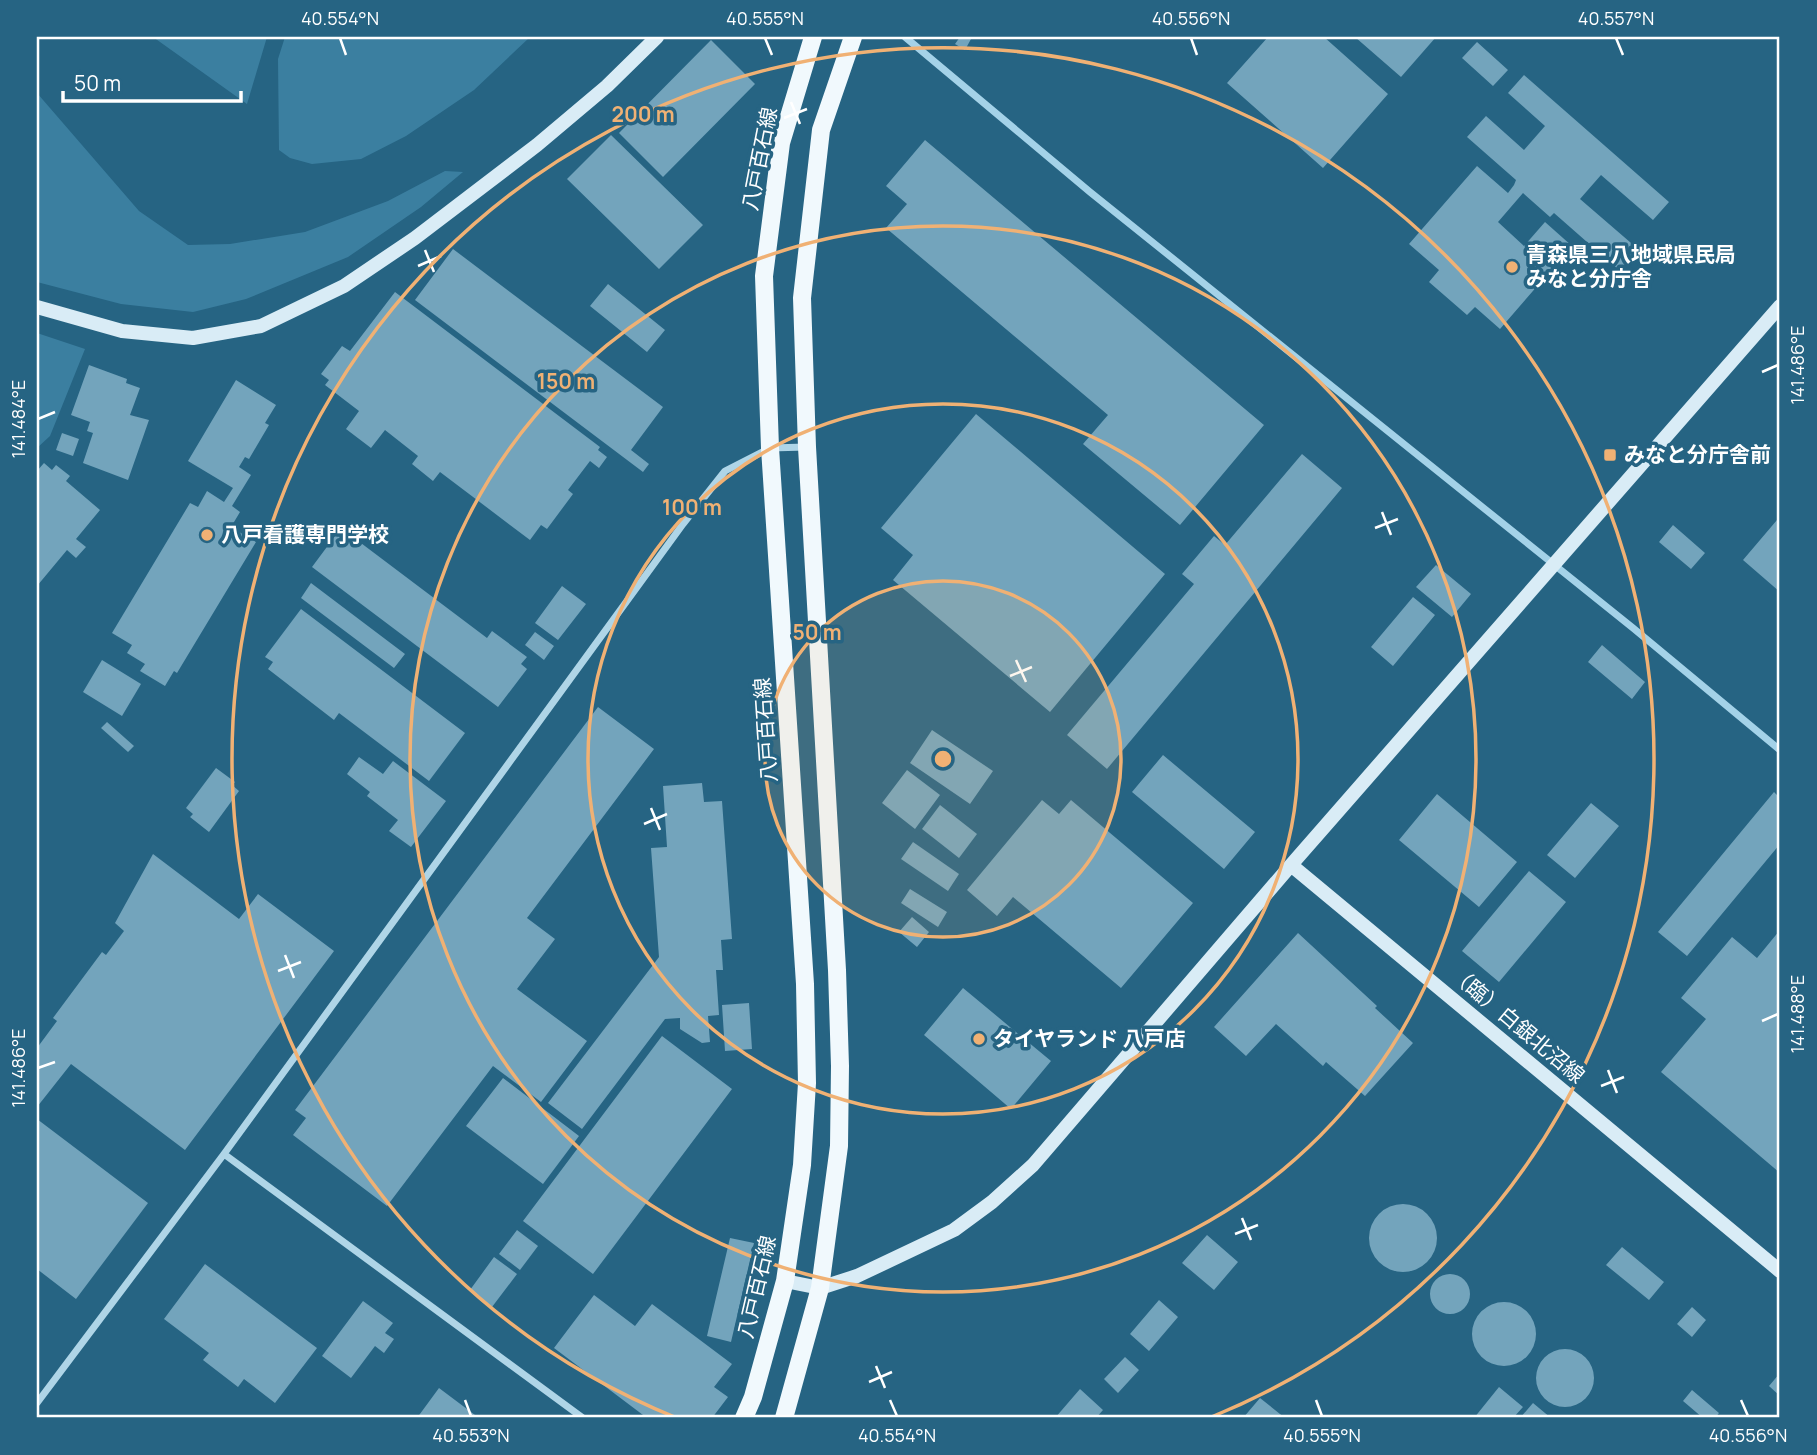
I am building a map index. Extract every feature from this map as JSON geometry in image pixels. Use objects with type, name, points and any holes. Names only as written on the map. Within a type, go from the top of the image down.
[{"type":"main road","name":"八戸百石線","points":[[744,1418],[753,1397],[785,1280],[802,1165],[807,1070],[805,984],[770,448],[764,276],[781,143],[813,37]]},
{"type":"main road","points":[[784,1418],[820,1288],[839,1146],[837,970],[807,447],[802,298],[821,130],[853,37]]},
{"type":"street","points":[[37,307],[122,331],[193,338],[261,326],[344,286],[415,238],[537,145],[607,86],[657,37]]},
{"type":"street","points":[[785,1280],[820,1288],[857,1276],[954,1230],[992,1202],[1048,1147],[1780,306]]},
{"type":"street","points":[[37,1403],[224,1154],[726,471],[770,448],[807,447]]},
{"type":"street","name":"（臨）白銀北沼線","points":[[1291,865],[1780,1270]]},
{"type":"street","points":[[224,1154],[583,1418]]},
{"type":"shaded area","points":[[153,37],[267,37],[247,104]]},
{"type":"shaded area","points":[[285,37],[530,37],[474,90],[406,136],[361,159],[312,164],[290,158],[279,150],[278,59]]},
{"type":"shaded area","points":[[37,93],[139,211],[188,245],[230,244],[305,232],[388,201],[445,171],[463,172],[421,207],[348,257],[246,299],[193,312],[121,304],[37,282]]},
{"type":"shaded area","points":[[37,333],[85,349],[50,436],[37,448]]},
{"type":"building","points":[[960,37],[971,39],[965,50],[955,44]]},
{"type":"building","points":[[1268,37],[1324,37],[1388,94],[1323,168],[1227,83]]},
{"type":"building","points":[[1355,37],[1436,37],[1401,77]]},
{"type":"building","points":[[711,40],[755,84],[663,177],[619,133]]},
{"type":"building","points":[[1477,42],[1508,70],[1493,86],[1462,58]]},
{"type":"building","points":[[1524,75],[1669,202],[1653,220],[1601,175],[1580,199],[1638,249],[1620,271],[1554,213],[1550,217],[1523,193],[1498,222],[1524,246],[1545,222],[1572,246],[1500,329],[1475,307],[1467,315],[1429,282],[1439,270],[1409,244],[1477,166],[1508,193],[1514,185],[1516,180],[1467,137],[1486,116],[1524,150],[1545,126],[1508,93]]},
{"type":"building","points":[[611,135],[703,225],[659,269],[567,179]]},
{"type":"building","points":[[925,140],[1264,425],[1180,525],[1083,444],[1108,415],[886,228],[907,204],[886,186]]},
{"type":"building","points":[[453,249],[663,407],[631,450],[649,464],[643,472],[415,300]]},
{"type":"building","points":[[608,284],[665,330],[647,352],[590,306]]},
{"type":"building","points":[[395,292],[600,447],[598,450],[607,457],[599,468],[590,461],[568,490],[573,494],[547,529],[541,525],[530,540],[440,472],[433,481],[412,464],[418,456],[385,430],[371,448],[346,429],[359,411],[325,385],[329,380],[321,374],[342,346],[350,351]]},
{"type":"building","points":[[89,365],[127,379],[126,383],[140,388],[130,415],[149,420],[128,480],[83,463],[93,433],[87,431],[90,422],[71,415]]},
{"type":"building","name":"八戸看護専門学校","points":[[236,380],[276,405],[265,423],[269,425],[249,459],[245,457],[239,467],[251,475],[232,506],[240,512],[231,527],[256,542],[177,673],[174,671],[165,686],[140,671],[145,664],[127,653],[132,645],[112,633],[190,503],[198,507],[207,491],[224,502],[233,488],[188,461]]},
{"type":"building","points":[[976,414],[1165,574],[1050,712],[893,580],[913,555],[881,528]]},
{"type":"building","points":[[62,433],[79,439],[73,456],[56,450]]},
{"type":"building","points":[[1302,454],[1342,488],[1107,769],[1067,735],[1194,584],[1182,574],[1214,536],[1225,545]]},
{"type":"building","points":[[44,463],[52,470],[56,465],[70,476],[66,481],[100,510],[76,539],[86,547],[76,558],[67,550],[37,586],[37,471]]},
{"type":"building","points":[[1777,520],[1780,523],[1780,592],[1743,560]]},
{"type":"building","points":[[1673,525],[1705,553],[1691,569],[1659,542]]},
{"type":"building","points":[[341,528],[487,638],[492,631],[527,657],[521,664],[527,669],[498,707],[312,567]]},
{"type":"building","points":[[1436,565],[1471,594],[1452,617],[1416,587]]},
{"type":"building","points":[[311,583],[405,654],[394,668],[301,598]]},
{"type":"building","points":[[562,586],[586,604],[558,640],[535,623]]},
{"type":"building","points":[[1413,597],[1435,615],[1393,666],[1371,647]]},
{"type":"building","points":[[301,609],[465,733],[429,781],[339,713],[334,720],[268,669],[273,662],[265,657]]},
{"type":"building","points":[[535,632],[554,646],[544,660],[525,645]]},
{"type":"building","points":[[1602,645],[1645,682],[1632,699],[1588,662]]},
{"type":"building","points":[[102,660],[141,684],[122,716],[83,692]]},
{"type":"building","points":[[598,707],[654,749],[527,918],[555,939],[517,989],[587,1041],[541,1102],[493,1066],[387,1206],[293,1135],[306,1118],[295,1110]]},
{"type":"building","points":[[107,722],[134,746],[128,752],[101,728]]},
{"type":"building","points":[[932,730],[993,771],[970,804],[910,763]]},
{"type":"building","points":[[1163,755],[1255,832],[1224,869],[1132,792]]},
{"type":"building","points":[[359,757],[383,774],[393,761],[446,801],[411,847],[389,831],[398,820],[367,796],[370,792],[347,774]]},
{"type":"building","points":[[216,768],[235,782],[232,785],[239,791],[209,832],[190,817],[193,814],[186,808]]},
{"type":"building","points":[[907,770],[940,795],[915,829],[882,803]]},
{"type":"building","points":[[702,783],[704,802],[722,801],[732,939],[721,940],[723,970],[716,970],[719,1015],[708,1016],[710,1042],[702,1043],[680,1029],[680,1018],[665,1019],[582,1129],[548,1103],[659,957],[651,848],[667,847],[663,786]]},
{"type":"building","points":[[1774,792],[1780,798],[1780,844],[1687,956],[1658,932]]},
{"type":"building","points":[[1437,794],[1517,862],[1479,907],[1399,840]]},
{"type":"building","points":[[1042,800],[1059,814],[1071,800],[1193,903],[1121,988],[1013,897],[997,916],[967,890]]},
{"type":"building","points":[[1591,803],[1619,826],[1575,878],[1547,855]]},
{"type":"building","points":[[940,805],[977,834],[959,858],[922,829]]},
{"type":"building","points":[[913,842],[959,874],[948,891],[901,859]]},
{"type":"building","points":[[153,854],[239,919],[258,894],[334,951],[185,1150],[71,1064],[37,1107],[37,1048],[57,1021],[53,1018],[102,952],[106,955],[124,931],[115,923]]},
{"type":"building","points":[[1529,871],[1566,902],[1499,982],[1462,951]]},
{"type":"building","points":[[910,889],[947,912],[938,927],[901,903]]},
{"type":"building","points":[[912,917],[929,932],[917,947],[899,932]]},
{"type":"building","points":[[1780,930],[1780,1173],[1661,1072],[1706,1019],[1681,998],[1732,937],[1757,958]]},
{"type":"building","points":[[1298,933],[1413,1043],[1365,1096],[1326,1062],[1323,1066],[1276,1024],[1246,1056],[1214,1027]]},
{"type":"building","points":[[963,988],[1051,1061],[1011,1109],[924,1035]]},
{"type":"building","points":[[749,1003],[752,1049],[725,1051],[722,1005]]},
{"type":"building","points":[[662,1036],[732,1089],[593,1274],[523,1221]]},
{"type":"building","points":[[503,1078],[579,1136],[543,1184],[466,1126]]},
{"type":"building","points":[[37,1119],[148,1203],[76,1299],[37,1269]]},
{"type":"building","points":[[1396,1204],[1410,1204],[1422,1209],[1432,1219],[1437,1238],[1432,1257],[1422,1267],[1410,1272],[1396,1272],[1384,1267],[1374,1257],[1369,1245],[1369,1231],[1374,1219],[1384,1209]]},
{"type":"building","points":[[517,1230],[538,1246],[520,1270],[499,1254]]},
{"type":"building","points":[[1207,1235],[1238,1262],[1214,1290],[1182,1263]]},
{"type":"building","points":[[730,1238],[754,1243],[731,1342],[707,1336]]},
{"type":"building","points":[[1622,1247],[1664,1282],[1649,1300],[1606,1265]]},
{"type":"building","points":[[494,1257],[517,1274],[492,1307],[470,1290]]},
{"type":"building","points":[[205,1264],[317,1348],[275,1403],[244,1379],[238,1387],[203,1360],[209,1353],[164,1319]]},
{"type":"building","points":[[1450,1274],[1458,1275],[1464,1280],[1469,1286],[1469,1302],[1464,1308],[1458,1313],[1450,1314],[1442,1313],[1436,1308],[1431,1302],[1430,1294],[1431,1286],[1436,1280],[1442,1275]]},
{"type":"building","points":[[594,1295],[635,1326],[652,1304],[732,1364],[714,1387],[728,1397],[712,1418],[647,1418],[554,1348]]},
{"type":"building","points":[[1159,1300],[1178,1317],[1149,1351],[1130,1334]]},
{"type":"building","points":[[363,1301],[393,1323],[385,1333],[394,1339],[384,1353],[375,1346],[351,1378],[322,1356]]},
{"type":"building","points":[[1504,1302],[1522,1308],[1530,1316],[1536,1334],[1530,1352],[1522,1360],[1504,1366],[1486,1360],[1478,1352],[1472,1334],[1478,1316],[1486,1308]]},
{"type":"building","points":[[1692,1307],[1706,1320],[1692,1337],[1677,1324]]},
{"type":"building","points":[[1565,1349],[1576,1351],[1589,1362],[1594,1378],[1592,1389],[1581,1402],[1565,1407],[1554,1405],[1541,1394],[1536,1378],[1538,1367],[1549,1354]]},
{"type":"building","points":[[1125,1357],[1139,1370],[1118,1393],[1104,1379]]},
{"type":"building","points":[[1780,1373],[1780,1396],[1769,1386]]},
{"type":"building","points":[[1499,1387],[1523,1407],[1513,1418],[1474,1418]]},
{"type":"building","points":[[439,1388],[479,1418],[417,1418]]},
{"type":"building","points":[[1080,1389],[1103,1410],[1096,1418],[1055,1418]]},
{"type":"building","points":[[1692,1390],[1719,1413],[1715,1418],[1703,1418],[1683,1401]]},
{"type":"building","points":[[1260,1398],[1285,1418],[1243,1418]]},
{"type":"building","points":[[1533,1403],[1551,1418],[1520,1418]]},
{"type":"waterway","points":[[905,37],[1090,192],[1633,628],[1780,750]]},
{"type":"place","name":"青森県三八地域県民局 みなと分庁舎","points":[[1512,267]]},
{"type":"place","name":"みなと分庁舎前","points":[[1610,455]]},
{"type":"place","name":"八戸看護専門学校","points":[[207,535]]},
{"type":"place","name":"タイヤランド 八戸店","points":[[979,1039]]}]
